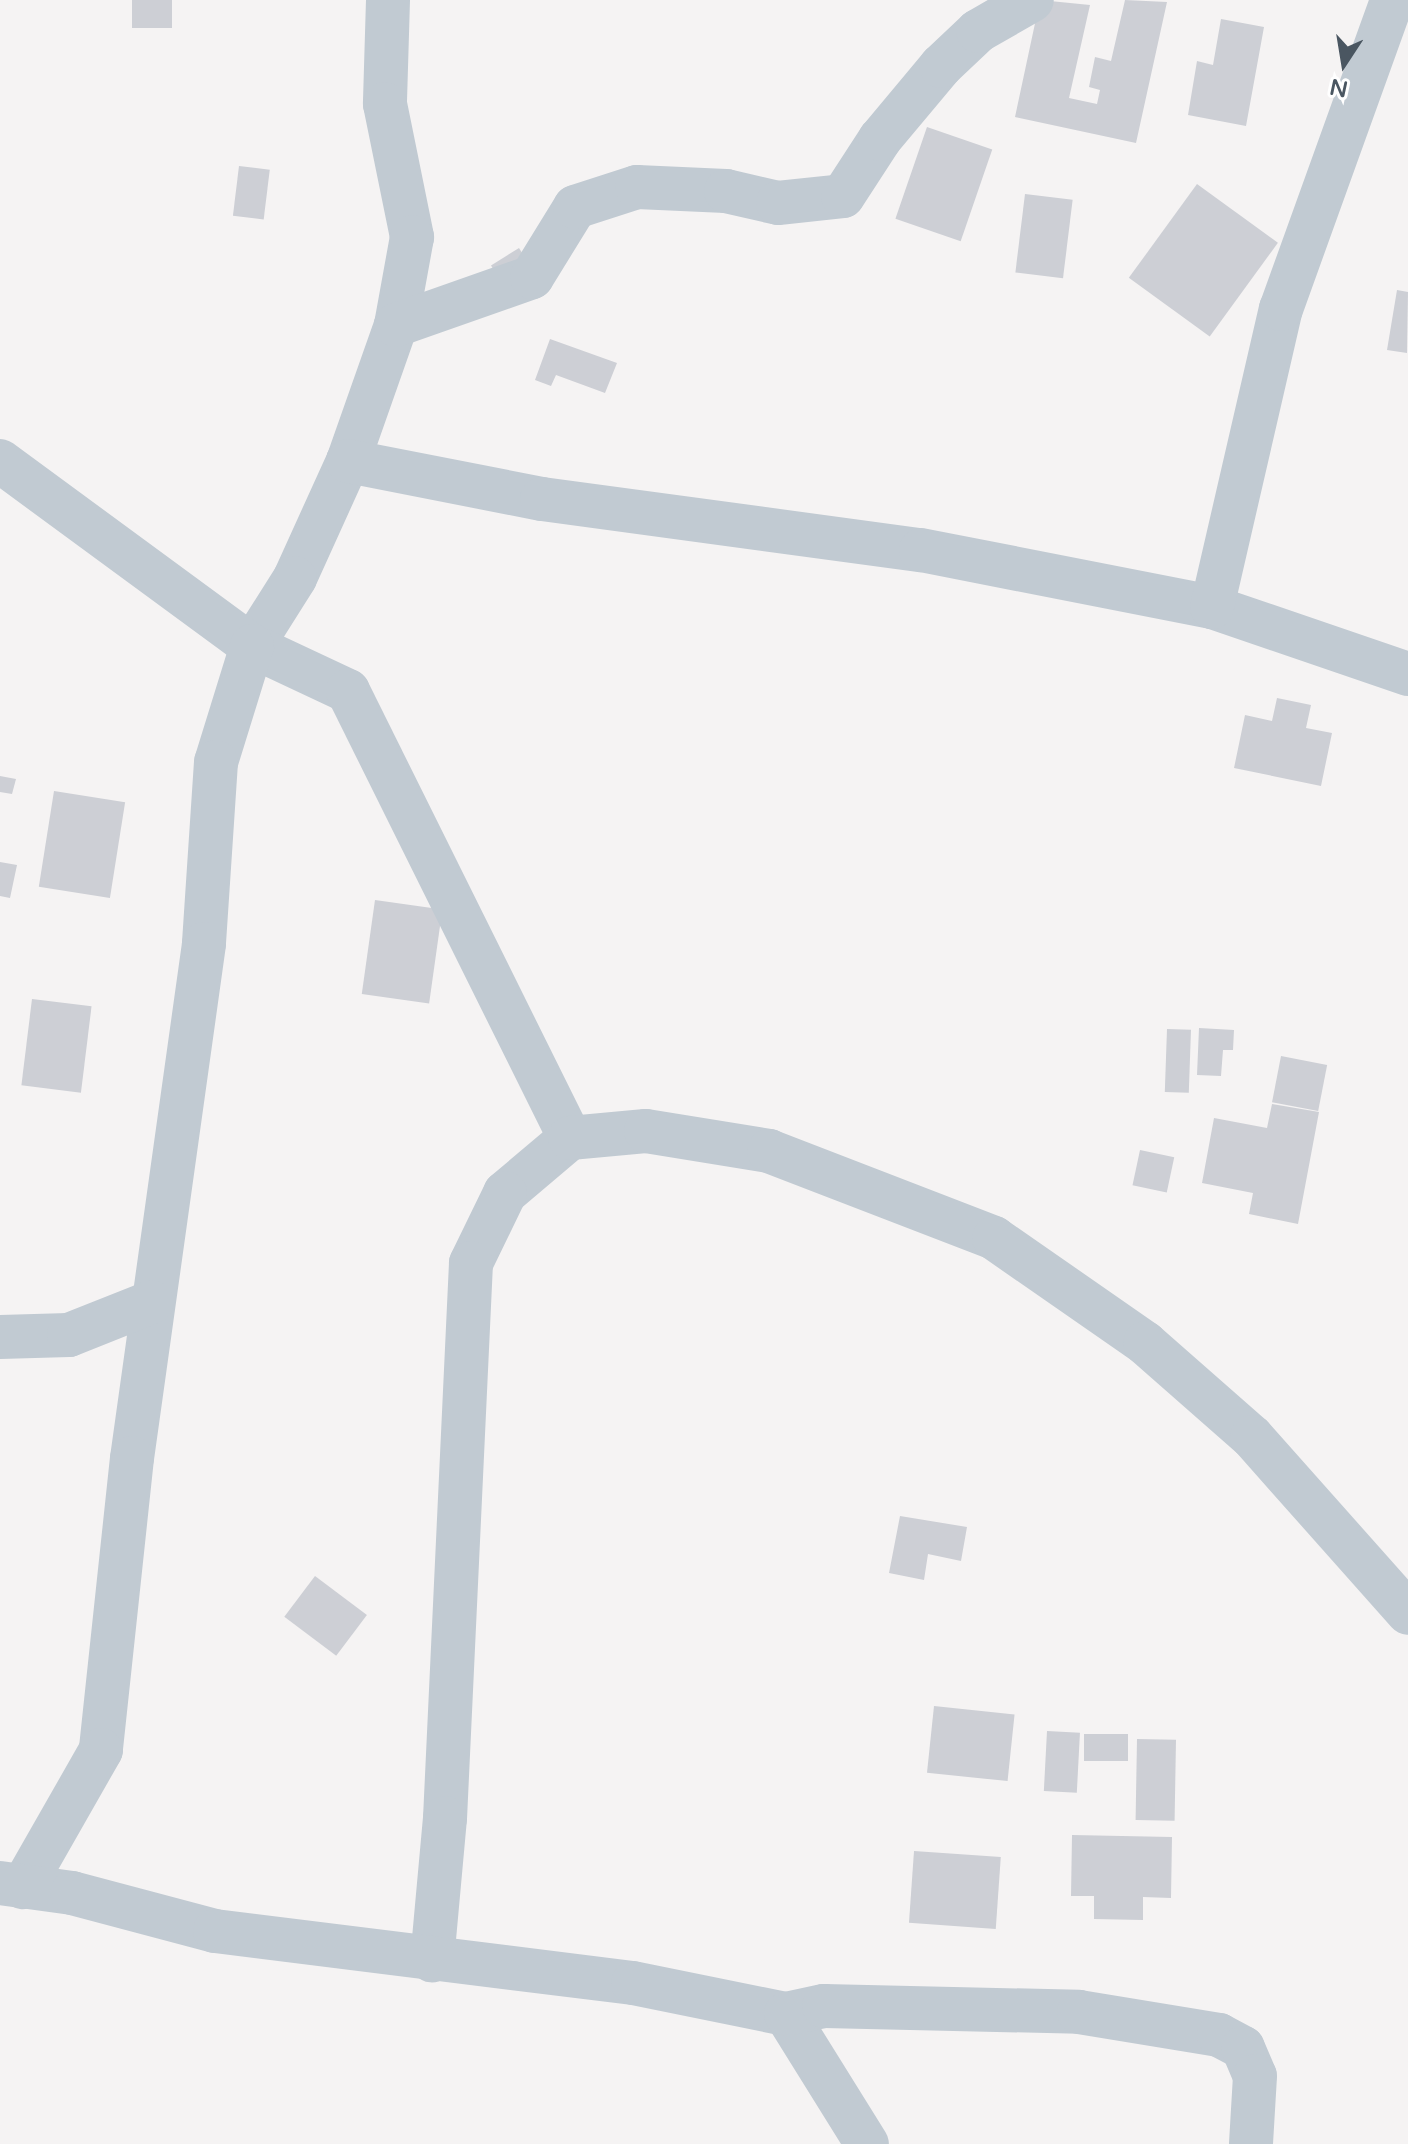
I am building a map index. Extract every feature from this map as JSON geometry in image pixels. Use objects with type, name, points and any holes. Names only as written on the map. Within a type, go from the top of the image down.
[{"type":"street","points":[[388,0],[385,104],[412,237],[396,325],[348,461],[295,578],[252,646],[216,762],[204,944],[152,1302],[101,1750],[11,1885],[72,1893],[215,1931],[633,1983],[786,2014],[824,2006],[1079,2012],[1219,2035],[1243,2048],[1255,2076],[1251,2144]]},
{"type":"street","points":[[396,325],[532,277],[575,207],[637,187],[726,191],[778,203],[843,196],[880,139],[941,66],[978,31],[1032,0]]},
{"type":"street","points":[[1212,607],[1281,309],[1392,0]]},
{"type":"street","points":[[0,461],[252,646],[348,691],[570,1138]]},
{"type":"street","points":[[348,461],[542,499],[921,550],[1212,607],[1408,674]]},
{"type":"street","points":[[432,1960],[445,1818],[471,1263],[505,1193],[570,1138],[646,1131],[769,1151],[994,1238],[1145,1343],[1252,1437],[1408,1613]]},
{"type":"street","points":[[0,1337],[69,1335],[152,1302]]},
{"type":"street","points":[[786,2014],[867,2144]]},
{"type":"building","points":[[132,0],[172,0],[172,28],[132,28]]},
{"type":"building","points":[[1040,0],[1090,5],[1069,98],[1097,104],[1100,90],[1089,87],[1095,57],[1111,61],[1125,0],[1167,2],[1136,143],[1015,117]]},
{"type":"building","points":[[1221,19],[1264,27],[1246,126],[1188,115],[1197,61],[1213,65]]},
{"type":"building","points":[[927,127],[992,149],[961,241],[895,219]]},
{"type":"building","points":[[239,166],[270,170],[264,219],[233,216]]},
{"type":"building","points":[[1197,184],[1278,243],[1210,337],[1129,278]]},
{"type":"building","points":[[1025,194],[1073,200],[1063,278],[1015,272]]},
{"type":"building","points":[[519,248],[529,264],[501,282],[491,265]]},
{"type":"building","points":[[1397,290],[1408,292],[1407,353],[1387,350]]},
{"type":"building","points":[[550,339],[617,363],[605,393],[556,375],[551,386],[535,380]]},
{"type":"building","points":[[1277,698],[1311,705],[1306,728],[1332,733],[1321,786],[1234,768],[1245,715],[1272,721]]},
{"type":"building","points":[[0,776],[16,779],[12,794],[0,792]]},
{"type":"building","points":[[54,791],[125,802],[110,898],[39,887]]},
{"type":"building","points":[[0,862],[17,865],[10,898],[0,896]]},
{"type":"building","points":[[375,900],[442,909],[429,1004],[362,994]]},
{"type":"building","points":[[32,999],[92,1006],[81,1093],[21,1085]]},
{"type":"building","points":[[1199,1028],[1234,1030],[1233,1050],[1223,1050],[1221,1076],[1197,1075]]},
{"type":"building","points":[[1167,1029],[1191,1030],[1189,1093],[1165,1092]]},
{"type":"building","points":[[1281,1056],[1327,1065],[1318,1111],[1272,1102]]},
{"type":"building","points":[[1272,1104],[1319,1112],[1298,1224],[1249,1214],[1253,1193],[1202,1183],[1214,1118],[1267,1128]]},
{"type":"building","points":[[1140,1150],[1174,1157],[1167,1192],[1133,1185]]},
{"type":"building","points":[[900,1516],[967,1527],[961,1561],[928,1554],[924,1580],[889,1573]]},
{"type":"building","points":[[315,1576],[367,1615],[336,1656],[284,1617]]},
{"type":"building","points":[[934,1706],[1015,1714],[1008,1781],[927,1773]]},
{"type":"building","points":[[1047,1731],[1080,1733],[1077,1793],[1044,1791]]},
{"type":"building","points":[[1084,1734],[1128,1734],[1128,1761],[1084,1761]]},
{"type":"building","points":[[1137,1739],[1176,1740],[1175,1821],[1136,1820]]},
{"type":"building","points":[[1072,1835],[1172,1837],[1171,1898],[1143,1897],[1143,1920],[1094,1919],[1094,1896],[1071,1896]]},
{"type":"building","points":[[914,1851],[1001,1857],[996,1929],[909,1923]]}]
